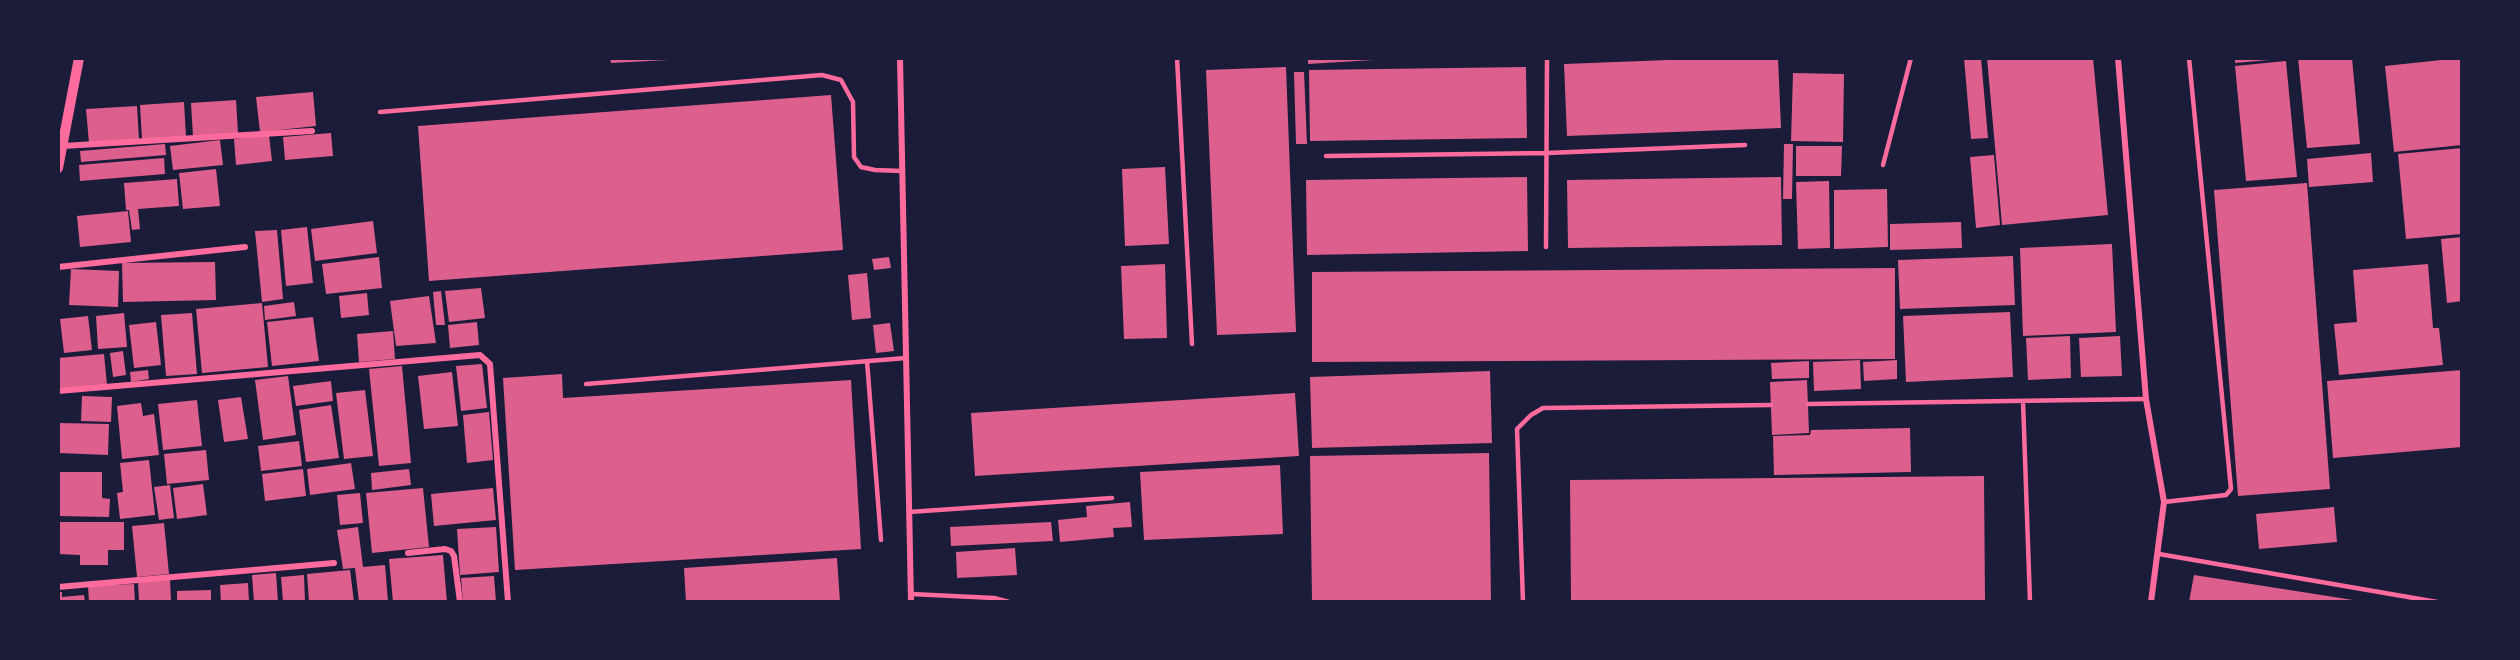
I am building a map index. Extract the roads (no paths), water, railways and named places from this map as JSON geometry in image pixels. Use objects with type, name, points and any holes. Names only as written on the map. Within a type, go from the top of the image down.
[{"type":"street","points":[[58,168],[80,58]]},
{"type":"street","points":[[900,58],[911,602]]},
{"type":"street","points":[[2118,58],[2146,399],[2164,502],[2151,602]]},
{"type":"street","points":[[63,146],[312,131]]},
{"type":"street","points":[[58,267],[245,247]]},
{"type":"street","points":[[58,391],[474,354],[486,358],[490,364],[508,602]]},
{"type":"street","points":[[408,553],[445,549],[451,551],[454,556],[460,602]]},
{"type":"street","points":[[58,587],[334,563]]},
{"type":"lane","points":[[1177,58],[1191,344]]},
{"type":"lane","points":[[1546,247],[1547,58]]},
{"type":"lane","points":[[1883,165],[1911,58]]},
{"type":"lane","points":[[2164,502],[2226,495],[2231,489],[2189,58]]},
{"type":"lane","points":[[380,112],[822,75],[841,80],[853,102],[854,157],[861,166],[875,170],[902,171]]},
{"type":"lane","points":[[1326,156],[1547,153],[1745,145]]},
{"type":"lane","points":[[586,384],[906,358]]},
{"type":"lane","points":[[867,361],[882,540]]},
{"type":"lane","points":[[1808,404],[2146,399]]},
{"type":"lane","points":[[2023,401],[2030,602]]},
{"type":"lane","points":[[1523,602],[1516,429],[1531,414],[1543,408],[1771,405]]},
{"type":"lane","points":[[909,512],[1112,498]]},
{"type":"lane","points":[[2159,554],[2437,602]]},
{"type":"lane","points":[[911,594],[994,598],[1009,602]]}]
